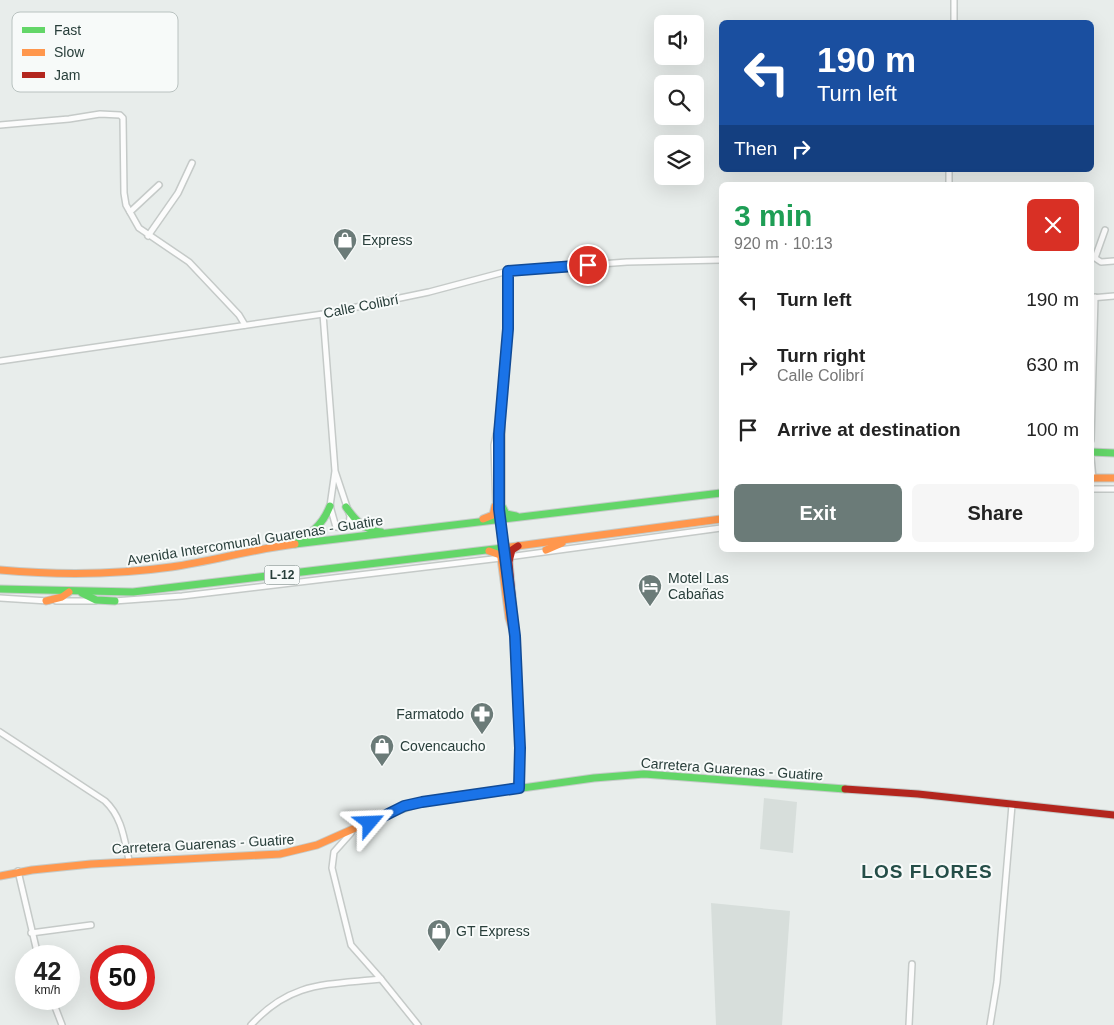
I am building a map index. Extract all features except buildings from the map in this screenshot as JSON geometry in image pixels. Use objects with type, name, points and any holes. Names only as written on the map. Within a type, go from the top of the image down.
[{"type":"main road","points":[[1094,452],[1114,453]]},
{"type":"main road","points":[[1094,478],[1114,478]]},
{"type":"main road","name":"Avenida Intercomunal Guarenas - Guatire","points":[[0,570],[41,573],[128,573],[208,563],[273,547],[719,493]]},
{"type":"main road","points":[[273,547],[308,536],[321,525],[330,506]]},
{"type":"main road","points":[[469,524],[493,515],[499,506],[509,515],[534,516]]},
{"type":"main road","points":[[346,507],[358,523],[366,528],[374,531],[394,532]]},
{"type":"main road","name":"L-12","points":[[0,589],[133,592],[482,551],[719,519]]},
{"type":"main road","points":[[546,550],[568,539]]},
{"type":"main road","points":[[515,636],[510,556],[512,550],[519,546]]},
{"type":"main road","points":[[482,551],[494,552],[501,558],[509,618],[515,636]]},
{"type":"main road","points":[[46,601],[62,597],[69,592]]},
{"type":"main road","points":[[80,592],[96,600],[115,601]]},
{"type":"main road","name":"Carretera Guarenas - Guatire","points":[[0,876],[18,872],[129,860],[280,854],[316,847],[404,806],[422,802],[594,778],[650,774],[918,794],[1114,815]]},
{"type":"street","points":[[954,0],[954,20]]},
{"type":"street","points":[[0,125],[100,114],[120,115],[122,118],[125,150],[124,193],[130,212],[139,228],[148,236],[190,262],[235,310],[246,325]]},
{"type":"street","points":[[148,236],[178,193],[192,163]]},
{"type":"street","points":[[130,212],[159,185]]},
{"type":"street","points":[[1105,230],[1095,258],[1100,262],[1114,261]]},
{"type":"street","name":"Calle Colibrí","points":[[0,361],[324,314],[429,292],[508,271],[627,262],[719,260]]},
{"type":"street","points":[[499,506],[502,404],[508,313],[508,271]]},
{"type":"street","points":[[1094,298],[1114,296]]},
{"type":"street","points":[[324,314],[335,471],[330,506],[336,527],[341,529],[349,524],[350,516],[335,471]]},
{"type":"street","points":[[499,506],[494,445],[502,404]]},
{"type":"street","points":[[500,418],[499,509],[515,636],[520,748],[519,788]]},
{"type":"street","points":[[1094,489],[1114,489]]},
{"type":"street","name":"L-12","points":[[0,598],[46,601],[115,601],[173,597],[501,558],[546,550],[719,528]]},
{"type":"street","points":[[0,732],[105,801],[119,818],[129,860]]},
{"type":"street","points":[[990,1025],[997,982],[1012,805]]},
{"type":"street","points":[[354,830],[339,844],[334,852],[332,868],[351,945],[382,979],[418,1025]]},
{"type":"street","points":[[18,872],[34,945]]},
{"type":"street","points":[[31,934],[91,925]]},
{"type":"street","points":[[908,1025],[912,964]]},
{"type":"street","points":[[251,1025],[274,1002],[310,986],[382,979]]},
{"type":"street","points":[[56,1010],[62,1025]]},
{"type":"shaded area","points":[[764,798],[797,802],[793,853],[760,849]]},
{"type":"shaded area","points":[[711,903],[790,911],[782,1025],[716,1025]]},
{"type":"traffic: fast","points":[[1094,452],[1114,453]]},
{"type":"traffic: fast","points":[[295,544],[719,493]]},
{"type":"traffic: fast","points":[[294,541],[306,536],[316,528],[330,506]]},
{"type":"traffic: fast","points":[[502,506],[506,514],[516,516]]},
{"type":"traffic: fast","points":[[346,507],[360,524],[381,532]]},
{"type":"traffic: fast","points":[[0,589],[133,592],[503,548]]},
{"type":"traffic: fast","points":[[82,593],[96,600],[115,601]]},
{"type":"traffic: fast","points":[[380,817],[422,802],[594,778],[644,774],[845,789]]},
{"type":"traffic: slow","points":[[1094,478],[1114,478]]},
{"type":"traffic: slow","points":[[483,519],[493,515],[495,506]]},
{"type":"traffic: slow","points":[[503,548],[719,519]]},
{"type":"traffic: slow","points":[[546,550],[562,543]]},
{"type":"traffic: slow","points":[[0,570],[43,573],[128,572],[187,564],[295,544]]},
{"type":"traffic: slow","points":[[489,551],[500,555],[501,558],[509,618],[514,634]]},
{"type":"traffic: slow","points":[[46,601],[62,597],[69,592]]},
{"type":"traffic: slow","points":[[0,876],[32,870],[91,864],[280,854],[317,845],[380,817]]},
{"type":"traffic: jam","points":[[515,628],[509,562],[512,550],[518,546]]},
{"type":"traffic: jam","points":[[845,789],[918,794],[1114,815]]},
{"type":"place","name":"Express","points":[[345,261]]},
{"type":"place","name":"Motel Las Cabañas","points":[[650,607]]},
{"type":"place","name":"Farmatodo","points":[[482,735]]},
{"type":"place","name":"Covencaucho","points":[[382,767]]},
{"type":"place","name":"GT Express","points":[[439,952]]},
{"type":"district","name":"LOS FLORES","points":[[927,871]]},
{"type":"route","points":[[370,823],[404,806],[519,788],[520,748],[515,636],[499,509],[499,434],[508,329],[508,271],[588,265]]}]
